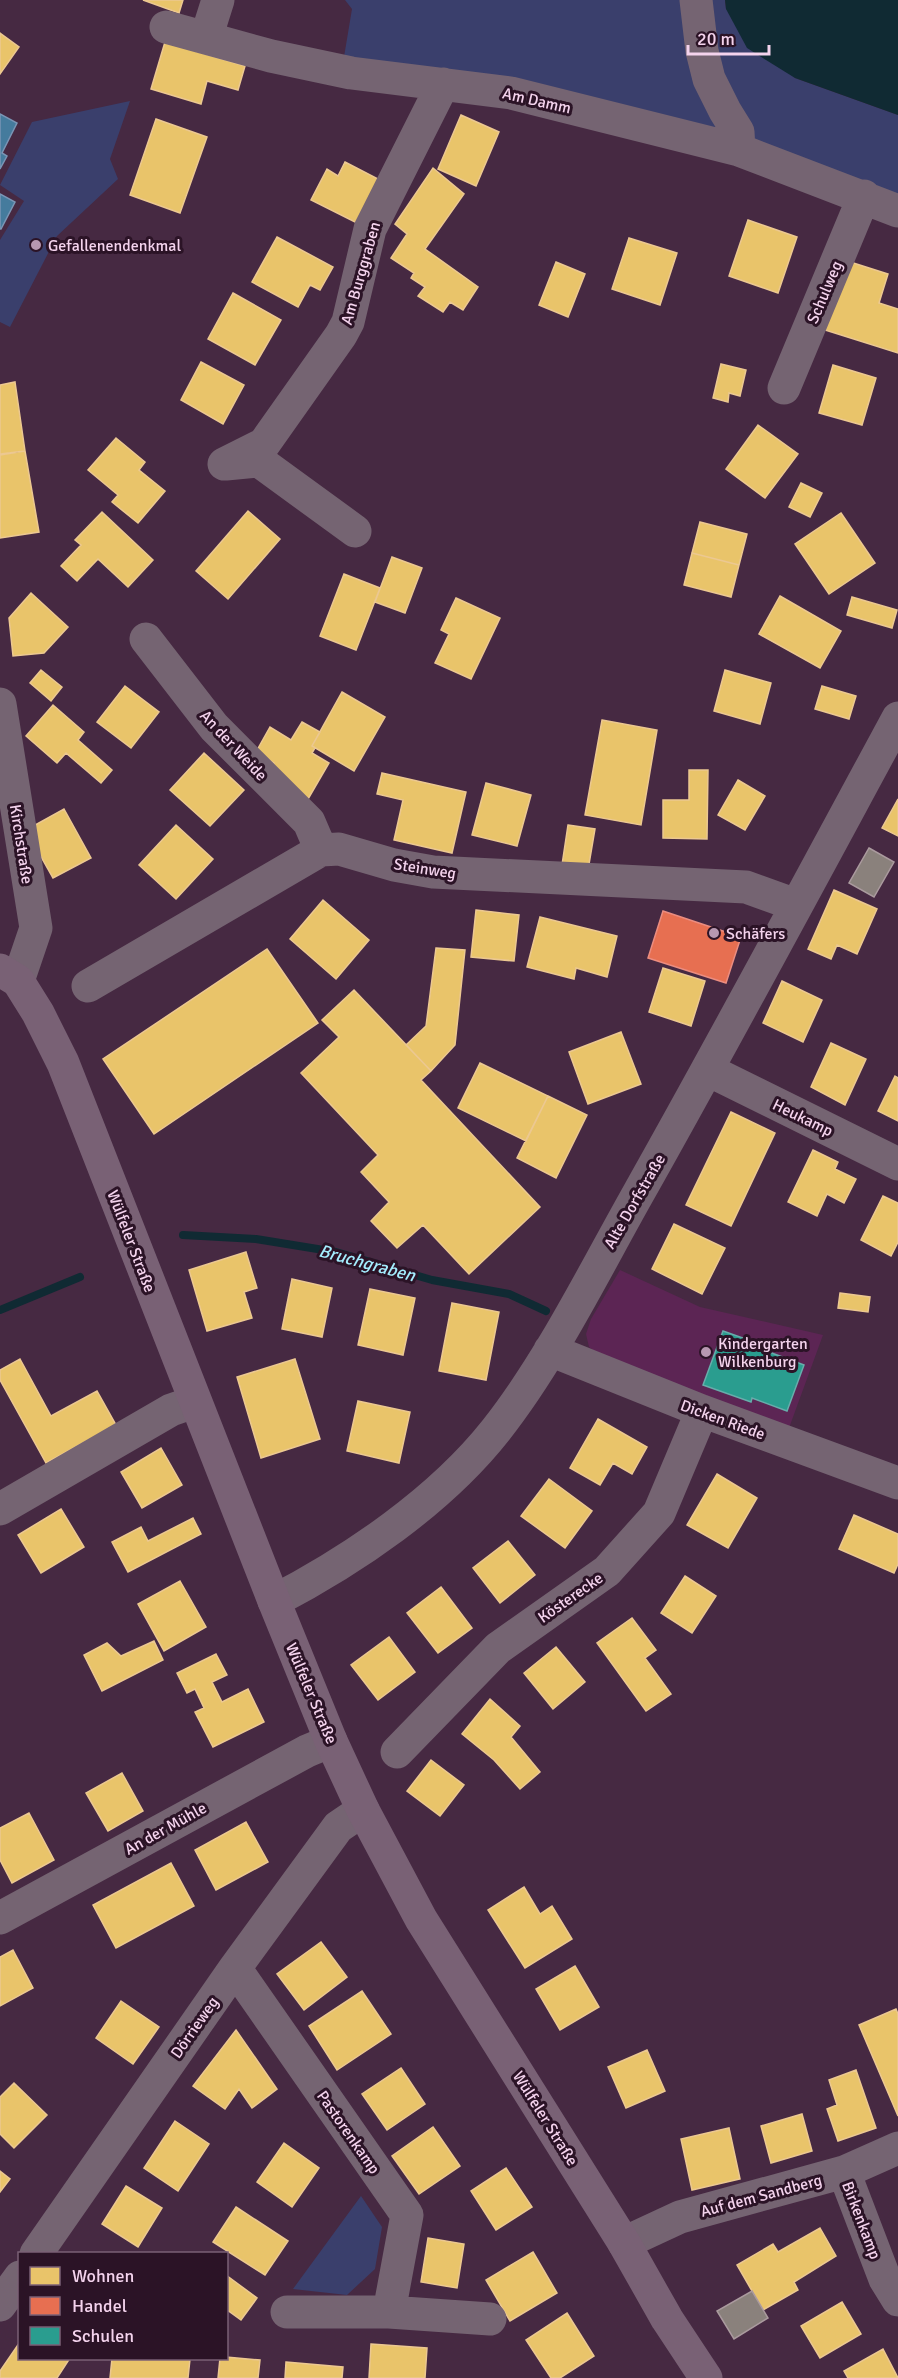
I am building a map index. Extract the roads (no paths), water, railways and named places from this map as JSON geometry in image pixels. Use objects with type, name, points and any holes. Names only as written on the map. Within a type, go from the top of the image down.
[{"type":"main road","name":"Wülfeler Straße","points":[[9,975],[38,1013],[63,1064],[274,1601],[331,1741],[363,1810],[421,1918],[706,2378]]},
{"type":"street","points":[[206,38],[218,0]]},
{"type":"street","points":[[696,0],[702,51],[709,79],[724,111],[738,132],[739,150]]},
{"type":"street","name":"Am Damm","points":[[166,27],[271,56],[351,73],[511,93],[739,150],[864,196],[898,211]]},
{"type":"street","name":"Am Burggraben","points":[[355,531],[259,461],[224,464],[264,444],[341,335],[348,322],[370,229],[443,84]]},
{"type":"street","name":"Schulweg","points":[[784,388],[864,196]]},
{"type":"street","name":"An der Weide","points":[[146,639],[214,727],[309,822],[321,850]]},
{"type":"street","name":"Kirchstraße","points":[[0,704],[36,928],[9,975]]},
{"type":"street","name":"Alte Dorfstraße","points":[[274,1601],[322,1576],[373,1541],[441,1488],[495,1431],[550,1350],[708,1070],[898,718]]},
{"type":"street","name":"Steinweg","points":[[321,850],[339,849],[394,865],[434,872],[746,887],[796,905]]},
{"type":"street","points":[[88,986],[321,850]]},
{"type":"street","name":"Heukamp","points":[[708,1070],[898,1164]]},
{"type":"street","name":"Dicken Riede","points":[[550,1350],[702,1411],[898,1483]]},
{"type":"street","points":[[0,1509],[171,1410],[194,1402]]},
{"type":"street","name":"Kösterecke","points":[[397,1752],[498,1648],[607,1571],[630,1546],[659,1513],[702,1411]]},
{"type":"street","name":"An der Mühle","points":[[0,1918],[307,1751],[331,1741]]},
{"type":"street","name":"Dörrieweg","points":[[37,2252],[235,1968],[338,1827],[363,1810]]},
{"type":"street","name":"Pastorenkamp","points":[[235,1968],[407,2215],[389,2312]]},
{"type":"street","name":"Auf dem Sandberg","points":[[624,2243],[680,2217],[844,2172],[898,2148]]},
{"type":"street","name":"Birkenkamp","points":[[844,2172],[885,2278],[898,2300]]},
{"type":"street","points":[[0,2305],[18,2280]]},
{"type":"street","points":[[287,2312],[389,2312],[490,2319]]},
{"type":"waterway","name":"Bruchgraben","points":[[183,1235],[256,1239],[336,1252],[432,1280],[509,1294],[546,1311]]},
{"type":"waterway","name":"Bruchgraben","points":[[0,1310],[80,1277]]},
{"type":"place","name":"Gefallenendenkmal","points":[[36,245]]},
{"type":"place","name":"Schäfers","points":[[714,933]]},
{"type":"place","name":"Kindergarten Wilkenburg","points":[[706,1352]]}]
